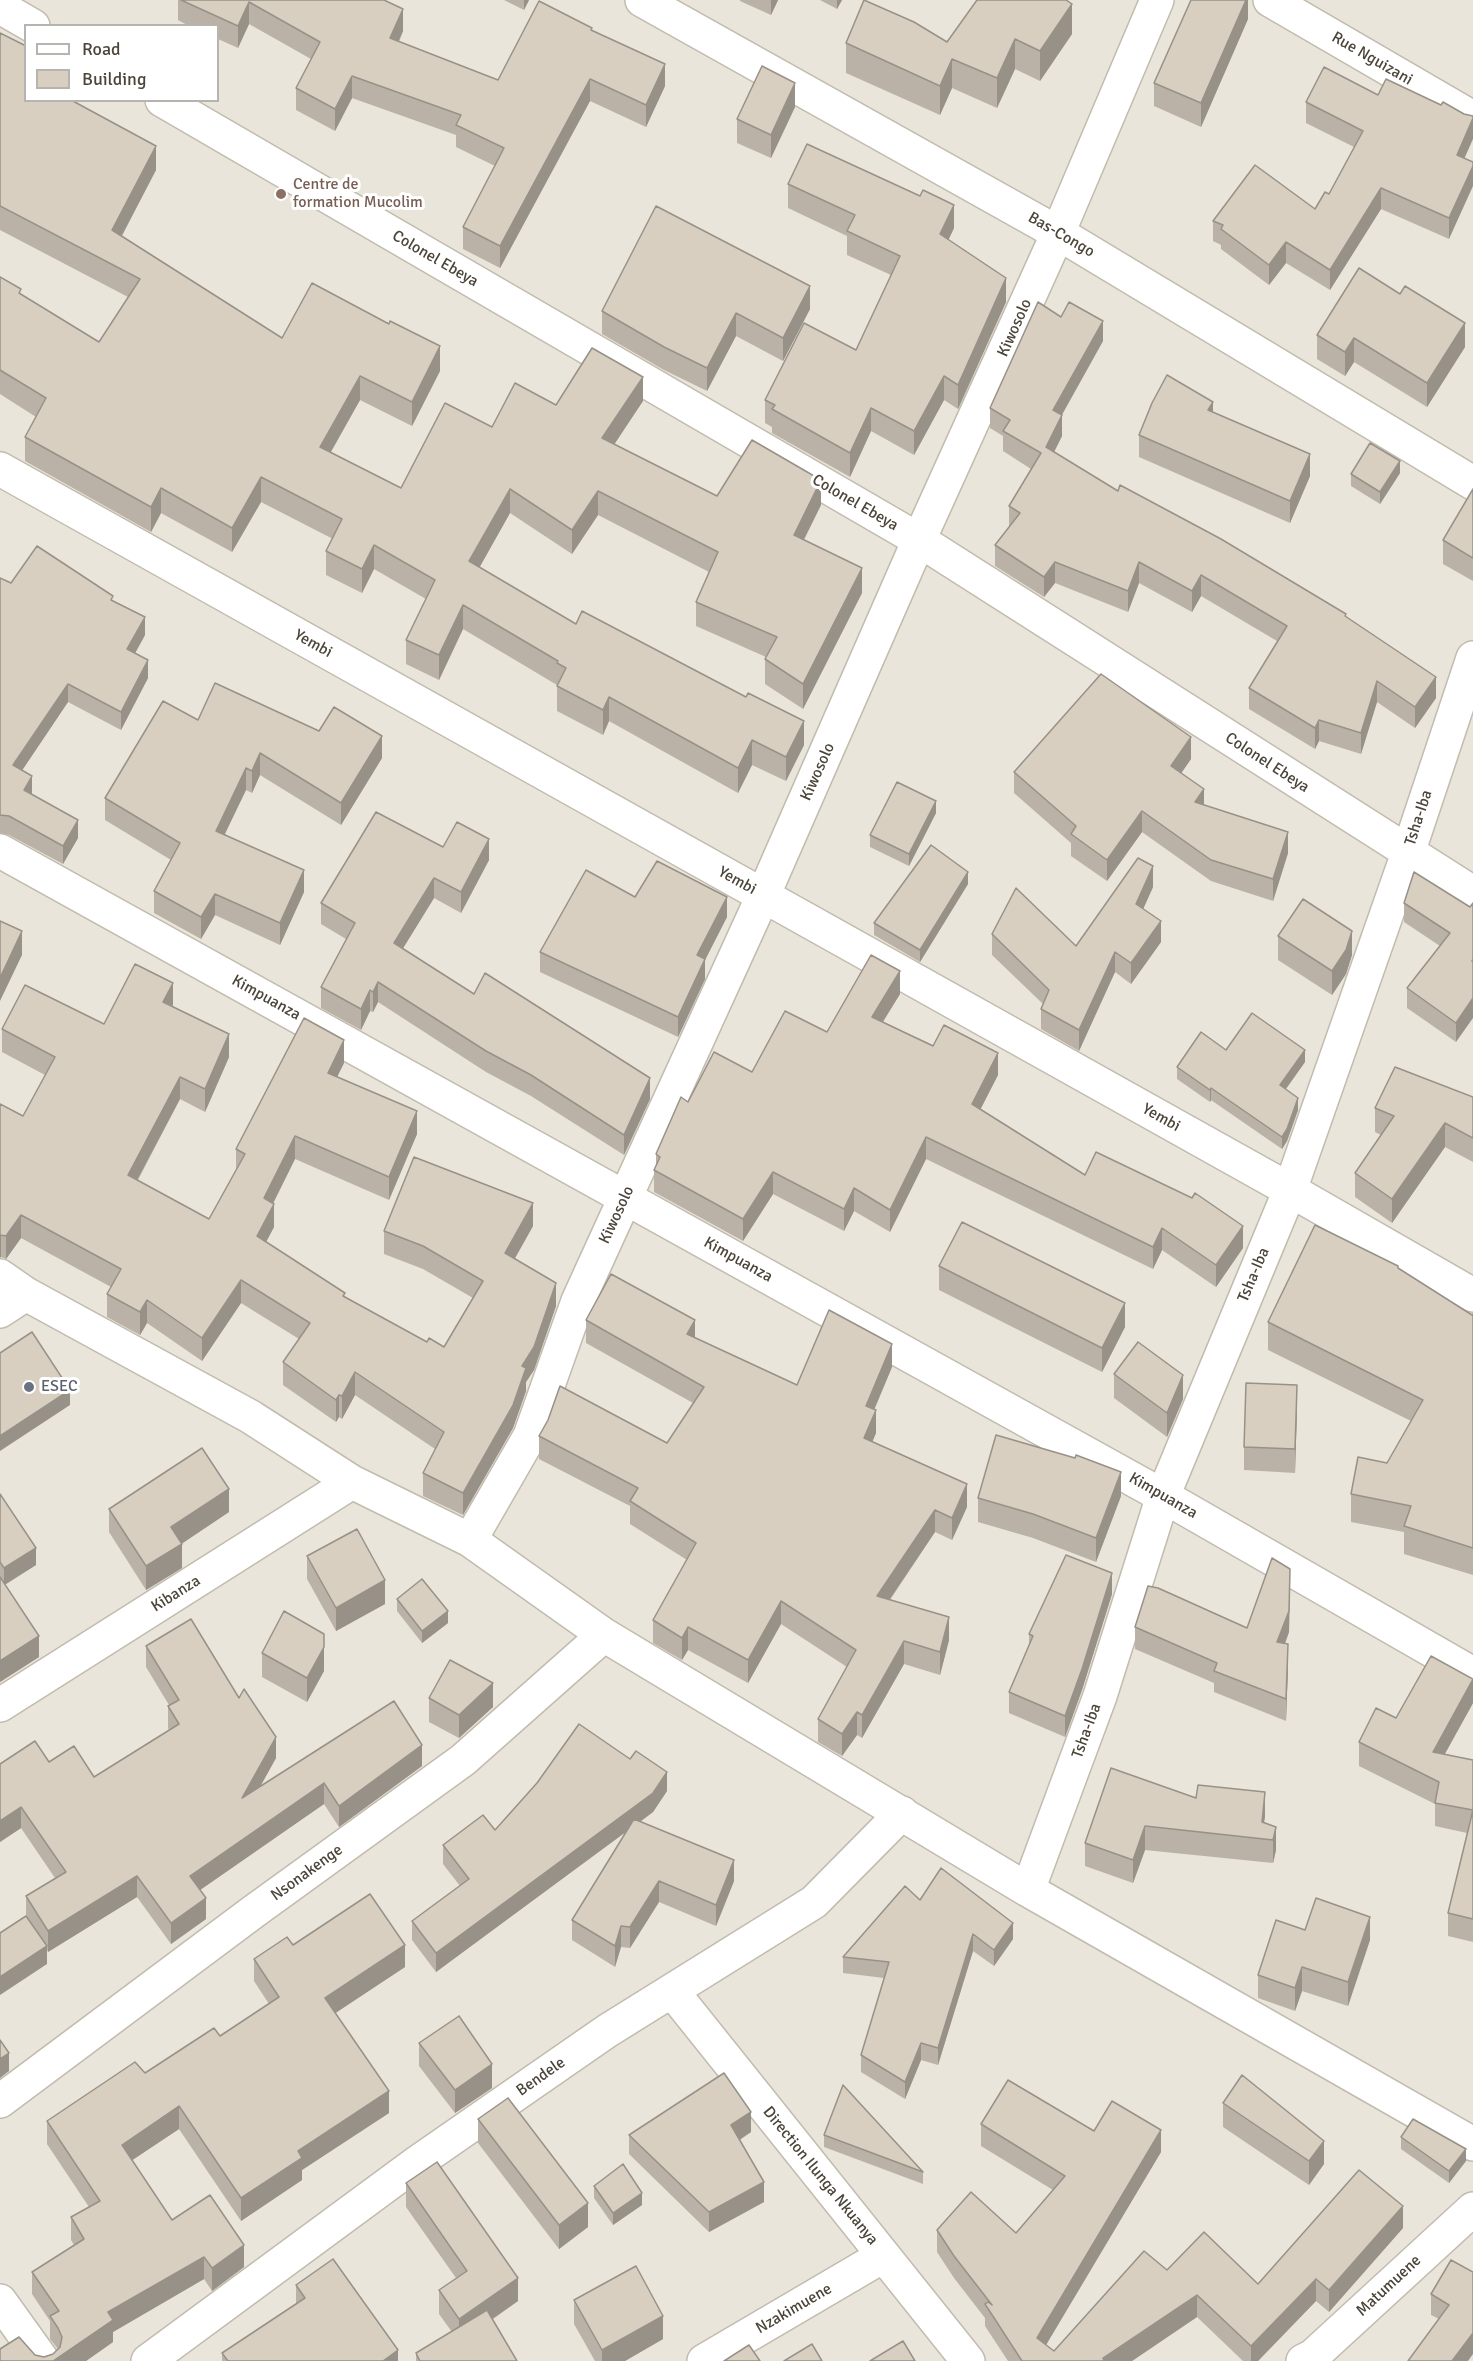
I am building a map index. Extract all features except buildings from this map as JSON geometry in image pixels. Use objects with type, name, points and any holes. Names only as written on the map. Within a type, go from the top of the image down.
[{"type":"street","name":"Bas-Congo","points":[[642,0],[1058,233],[1473,483]]},
{"type":"street","name":"Kiwosolo","points":[[470,1540],[530,1436],[578,1301],[763,896],[919,540],[1058,233],[1157,0]]},
{"type":"street","name":"Rue Nguizani","points":[[1270,0],[1473,118]]},
{"type":"street","points":[[0,7],[30,24]]},
{"type":"street","name":"Colonel Ebeya","points":[[165,102],[919,540],[1473,893]]},
{"type":"street","name":"Yembi","points":[[0,469],[1290,1190],[1473,1295]]},
{"type":"street","name":"Tsha-Iba","points":[[1028,1890],[1100,1696],[1163,1496],[1290,1190],[1408,853],[1473,658]]},
{"type":"street","name":"Kimpuanza","points":[[0,851],[1163,1496],[1473,1674]]},
{"type":"street","points":[[8,1293],[251,1418],[352,1482],[470,1540],[604,1635],[1028,1890],[1471,2136]]},
{"type":"street","name":"Kibanza","points":[[0,1705],[352,1482]]},
{"type":"street","name":"Nsonakenge","points":[[0,2101],[463,1760],[604,1635]]},
{"type":"street","name":"Bendele","points":[[148,2361],[418,2162],[608,2031],[814,1902],[902,1813]]},
{"type":"street","name":"Direction Ilunga Nkuanya","points":[[672,1991],[968,2361]]},
{"type":"street","name":"Matumuene","points":[[1304,2361],[1313,2356],[1473,2208]]},
{"type":"street","name":"Nzakimuene","points":[[704,2361],[883,2256]]},
{"type":"street","points":[[0,2301],[43,2361]]},
{"type":"shaded area","points":[[0,0],[1473,0],[1473,2361],[0,2361]]},
{"type":"place","name":"Centre de formation Mucolim","points":[[281,194]]},
{"type":"place","name":"ESEC","points":[[29,1387]]}]
